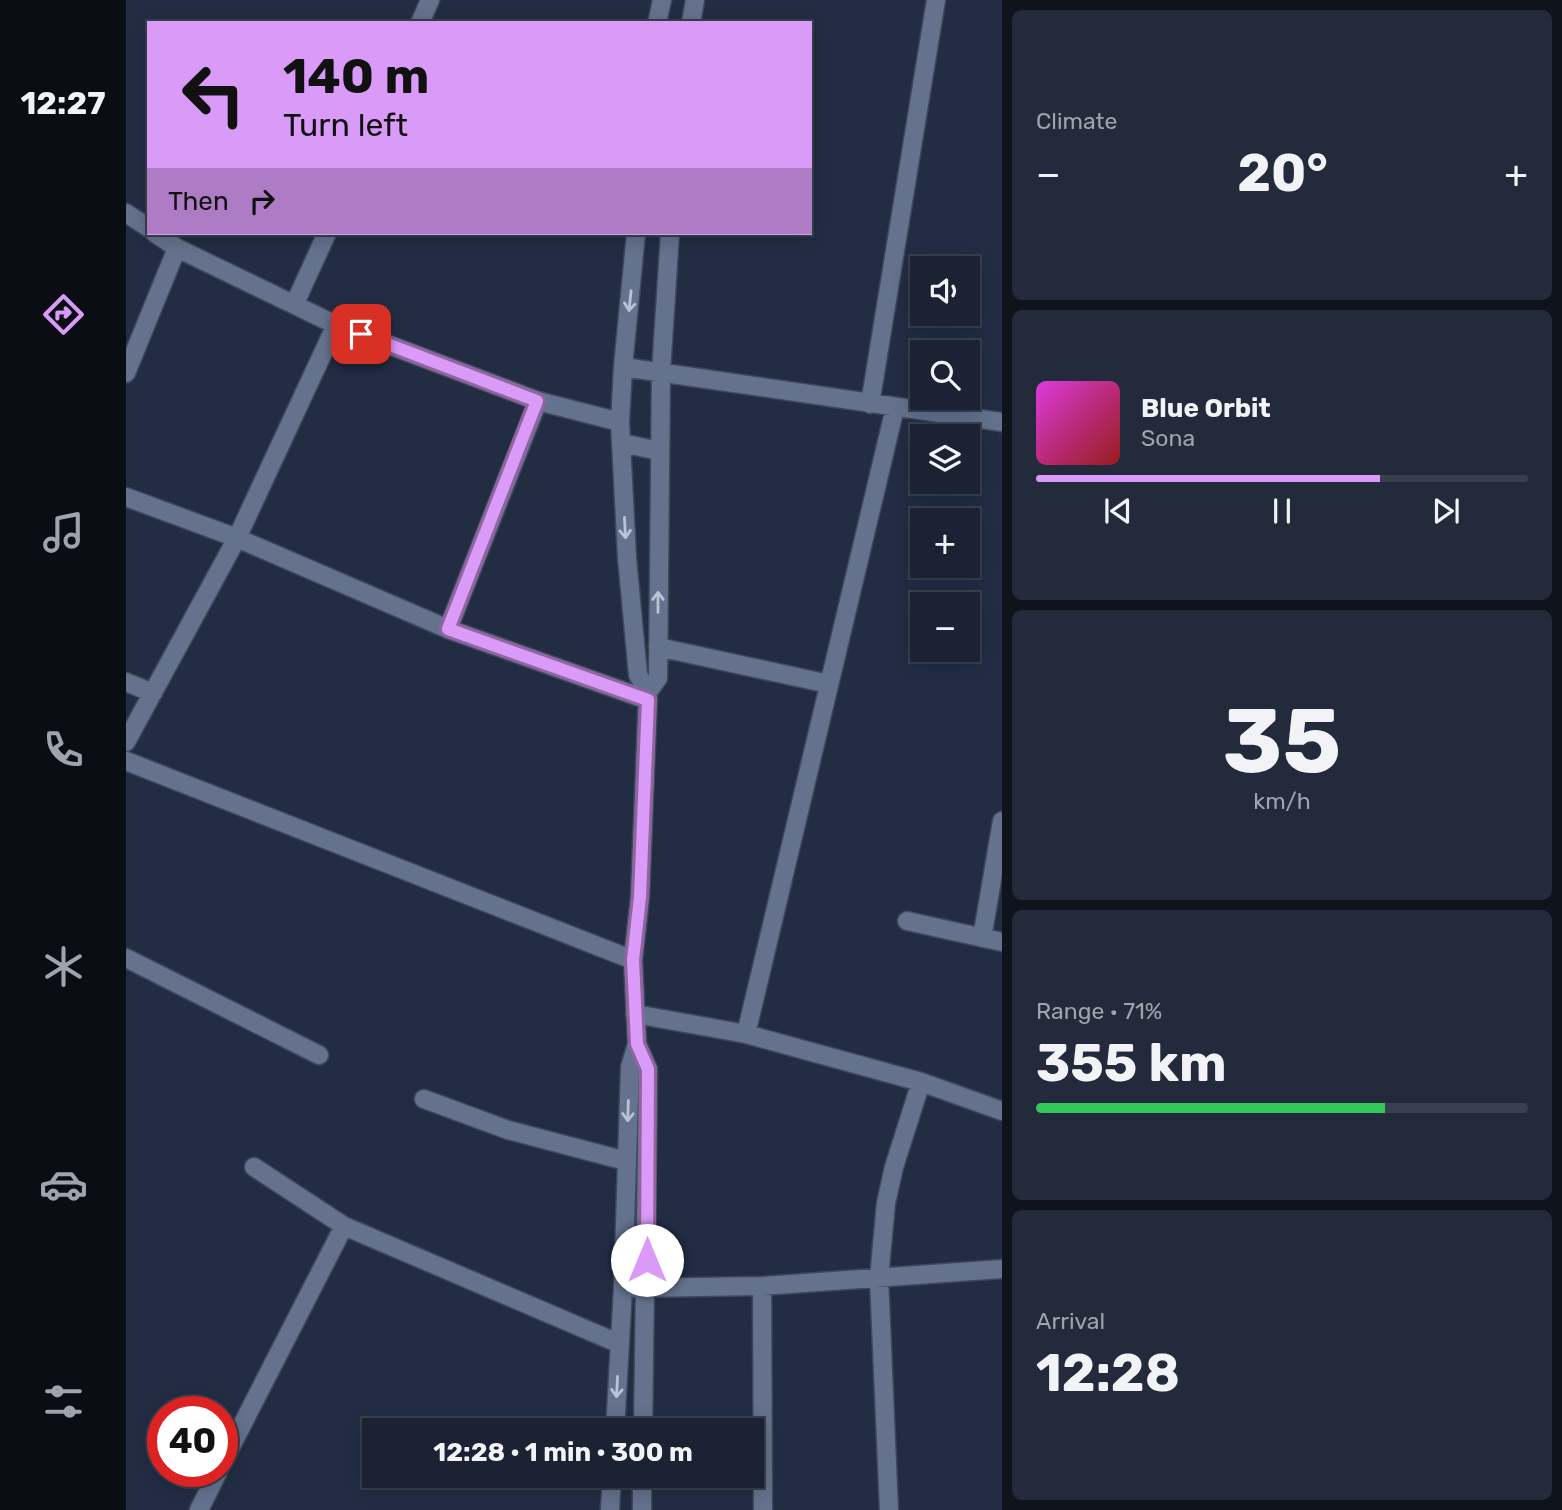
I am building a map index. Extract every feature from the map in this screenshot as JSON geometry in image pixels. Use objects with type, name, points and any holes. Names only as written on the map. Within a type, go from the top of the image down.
[{"type":"street","points":[[420,21],[430,0]]},
{"type":"street","points":[[657,21],[662,0]]},
{"type":"street","points":[[691,21],[695,0]]},
{"type":"street","points":[[870,404],[936,0]]},
{"type":"street","points":[[126,213],[147,227]]},
{"type":"street","points":[[159,235],[177,248],[336,325],[537,401],[620,422]]},
{"type":"street","points":[[295,303],[326,235]]},
{"type":"street","points":[[636,235],[622,367],[620,422],[627,558],[638,676],[648,696]]},
{"type":"street","points":[[643,1418],[648,1069],[637,1044],[633,960],[640,897],[648,696],[658,678],[661,372],[670,235]]},
{"type":"street","points":[[126,373],[177,248]]},
{"type":"street","points":[[126,743],[237,538],[336,325]]},
{"type":"street","points":[[622,367],[1002,422]]},
{"type":"street","points":[[448,629],[537,401]]},
{"type":"street","points":[[746,1034],[895,408]]},
{"type":"street","points":[[622,443],[659,451]]},
{"type":"street","points":[[126,497],[237,538],[448,629],[648,696]]},
{"type":"street","points":[[658,647],[829,684]]},
{"type":"street","points":[[126,682],[153,693]]},
{"type":"street","points":[[126,761],[633,960]]},
{"type":"street","points":[[982,938],[1002,821]]},
{"type":"street","points":[[907,921],[1002,942]]},
{"type":"street","points":[[126,957],[318,1055]]},
{"type":"street","points":[[635,1014],[746,1034],[921,1082],[1002,1111]]},
{"type":"street","points":[[616,1418],[630,1067],[637,1044]]},
{"type":"street","points":[[889,1510],[879,1278],[886,1203],[894,1167],[921,1082]]},
{"type":"street","points":[[424,1099],[508,1130],[626,1161]]},
{"type":"street","points":[[254,1167],[344,1226],[620,1344]]},
{"type":"street","points":[[238,1433],[344,1226]]},
{"type":"street","points":[[623,1288],[762,1286],[1002,1269]]},
{"type":"street","points":[[762,1286],[763,1510]]},
{"type":"street","points":[[199,1510],[210,1487]]},
{"type":"street","points":[[610,1510],[611,1488]]},
{"type":"street","points":[[642,1488],[642,1510]]},
{"type":"route","points":[[361,334],[537,401],[448,629],[648,700],[640,897],[633,960],[637,1044],[648,1069],[647,1260]]}]
